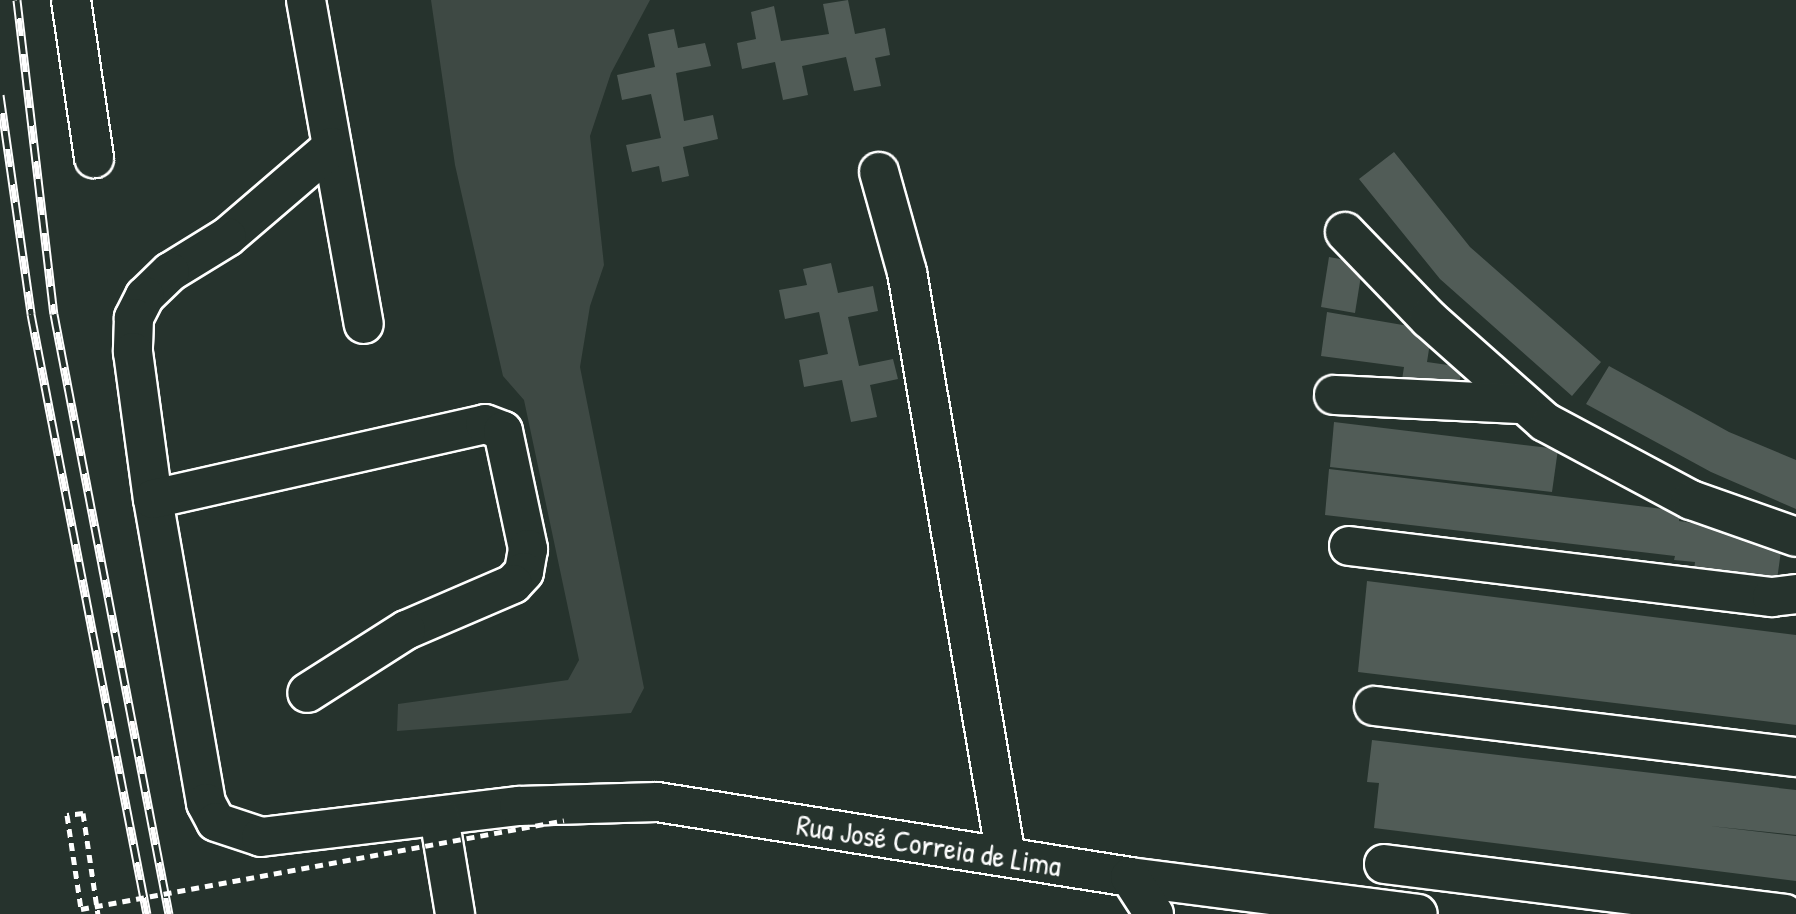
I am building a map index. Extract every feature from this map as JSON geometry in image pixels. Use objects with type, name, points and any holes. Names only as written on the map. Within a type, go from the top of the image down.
[{"type":"street","points":[[71,0],[94,158]]},
{"type":"street","points":[[306,0],[364,324]]},
{"type":"street","name":"Rua José Correia de Lima","points":[[332,147],[227,237],[170,272],[140,307],[133,352],[153,499],[206,803],[216,822],[261,837],[519,806],[657,802],[1130,877],[1418,914]]},
{"type":"street","points":[[879,172],[907,272],[1006,857]]},
{"type":"street","points":[[1345,232],[1520,404],[1634,473],[1691,500],[1796,537]]},
{"type":"street","points":[[1334,395],[1520,404]]},
{"type":"street","points":[[153,499],[485,424],[508,437],[528,549],[524,572],[513,584],[406,630],[307,693]]},
{"type":"street","points":[[1349,546],[1772,597],[1796,594]]},
{"type":"street","points":[[1374,706],[1796,757]]},
{"type":"street","points":[[439,817],[455,914]]},
{"type":"street","points":[[1384,864],[1785,914]]},
{"type":"street","points":[[1130,877],[1154,914]]},
{"type":"path","points":[[98,914],[83,813],[67,815],[81,909],[564,820]]},
{"type":"shaded area","points":[[431,0],[650,0],[611,73],[590,136],[604,265],[590,306],[580,367],[644,688],[631,713],[397,731],[398,704],[568,680],[579,660],[524,400],[503,376],[455,165]]},
{"type":"building","points":[[848,0],[855,34],[885,28],[890,55],[875,58],[881,86],[854,91],[846,57],[802,66],[808,95],[783,100],[775,62],[742,69],[737,43],[756,39],[751,12],[774,6],[781,41],[829,34],[823,4]]},
{"type":"building","points":[[674,29],[678,48],[705,43],[711,66],[676,73],[684,121],[713,115],[718,139],[683,147],[689,176],[662,182],[659,166],[632,172],[626,145],[661,138],[651,94],[622,100],[617,75],[655,67],[648,34]]},
{"type":"building","points":[[1394,152],[1470,247],[1601,362],[1572,396],[1440,279],[1359,179]]},
{"type":"building","points":[[1329,257],[1363,263],[1355,313],[1321,307]]},
{"type":"building","points":[[831,263],[838,293],[873,286],[878,311],[848,317],[859,366],[893,359],[898,379],[870,385],[877,417],[851,422],[842,380],[804,387],[799,360],[828,354],[819,312],[785,319],[779,290],[807,285],[803,269]]},
{"type":"building","points":[[1327,312],[1432,330],[1427,362],[1462,367],[1458,392],[1401,386],[1404,367],[1321,356]]},
{"type":"building","points":[[1609,366],[1729,432],[1796,460],[1796,509],[1711,472],[1586,404]]},
{"type":"building","points":[[1334,422],[1558,449],[1552,492],[1330,467]]},
{"type":"building","points":[[1329,469],[1680,511],[1679,521],[1783,536],[1777,580],[1694,570],[1695,562],[1674,560],[1675,556],[1325,515]]},
{"type":"building","points":[[1367,581],[1796,635],[1796,725],[1358,672]]},
{"type":"building","points":[[1372,740],[1796,790],[1796,835],[1710,826],[1796,836],[1796,881],[1374,828],[1379,783],[1367,782]]},
{"type":"railway","points":[[17,0],[54,314],[169,914]]},
{"type":"railway","points":[[0,95],[31,314],[147,914]]}]
